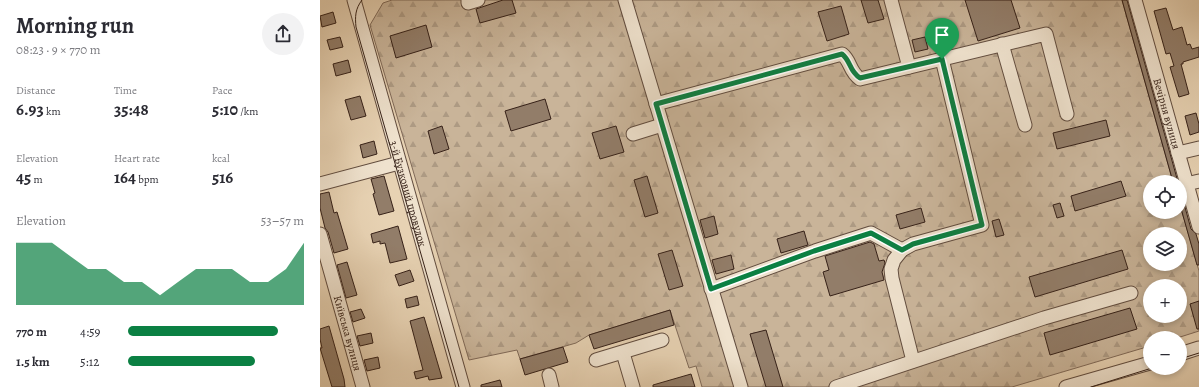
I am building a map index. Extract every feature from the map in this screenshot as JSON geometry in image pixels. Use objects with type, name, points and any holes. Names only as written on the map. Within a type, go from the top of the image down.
[{"type":"street","name":"3-й Бузковий провулок","points":[[354,0],[463,387]]},
{"type":"street","points":[[468,0],[468,3],[478,0]]},
{"type":"street","points":[[625,0],[740,387]]},
{"type":"street","points":[[891,0],[909,67]]},
{"type":"street","name":"Вечірня вулиця","points":[[1135,0],[1184,175]]},
{"type":"street","points":[[656,104],[842,54],[846,57],[854,74],[860,78],[1046,34],[1067,114]]},
{"type":"street","points":[[1002,44],[1025,125]]},
{"type":"street","points":[[913,361],[892,278],[891,269],[894,260],[902,250],[913,244],[982,225],[942,59]]},
{"type":"street","points":[[633,134],[662,125]]},
{"type":"street","points":[[1178,153],[1199,148]]},
{"type":"street","points":[[320,184],[399,163]]},
{"type":"street","points":[[1187,184],[1199,181]]},
{"type":"street","name":"Вечірня вулиця","points":[[1187,187],[1199,228]]},
{"type":"street","points":[[711,289],[814,251],[871,233],[902,250]]},
{"type":"street","name":"Київська вулиця","points":[[320,234],[363,387]]},
{"type":"street","points":[[836,387],[1044,318],[1131,293]]},
{"type":"street","points":[[596,360],[662,340]]},
{"type":"street","points":[[1187,352],[1199,348]]},
{"type":"street","points":[[623,353],[633,387]]},
{"type":"street","points":[[1066,387],[1143,365]]},
{"type":"green space","points":[[392,0],[1122,0],[1171,175],[1143,175],[1143,219],[1184,219],[1186,227],[1143,227],[1143,271],[1187,271],[1187,229],[1199,271],[1199,331],[1187,335],[1187,331],[1143,331],[1143,348],[1012,387],[702,387],[696,366],[689,368],[670,310],[589,335],[576,343],[520,359],[517,350],[469,360],[370,25],[383,3]]},
{"type":"building","points":[[503,0],[512,0],[516,13],[480,23],[476,9]]},
{"type":"building","points":[[861,0],[878,0],[884,19],[868,23]]},
{"type":"building","points":[[965,0],[1011,0],[1020,28],[978,41]]},
{"type":"building","points":[[1122,0],[1127,0],[1176,175],[1171,175]]},
{"type":"building","points":[[841,6],[849,34],[827,41],[818,12]]},
{"type":"building","points":[[1166,8],[1173,30],[1182,27],[1187,45],[1190,44],[1192,49],[1199,47],[1199,57],[1181,64],[1189,94],[1179,97],[1170,67],[1174,66],[1170,53],[1166,54],[1154,11]]},
{"type":"building","points":[[333,12],[336,23],[322,27],[320,16]]},
{"type":"building","points":[[426,25],[432,47],[396,58],[390,36]]},
{"type":"building","points":[[340,37],[343,47],[330,50],[327,40]]},
{"type":"building","points":[[925,37],[928,49],[915,52],[912,40]]},
{"type":"building","points":[[348,60],[351,72],[336,76],[333,64]]},
{"type":"building","points":[[360,96],[366,116],[351,120],[345,100]]},
{"type":"building","points":[[545,99],[551,119],[511,131],[505,111]]},
{"type":"building","points":[[1196,113],[1199,124],[1199,132],[1190,135],[1185,116]]},
{"type":"building","points":[[1106,120],[1110,136],[1057,149],[1053,133]]},
{"type":"building","points":[[442,126],[449,149],[434,154],[428,131]]},
{"type":"building","points":[[616,126],[624,152],[600,159],[592,133]]},
{"type":"building","points":[[374,141],[377,154],[363,158],[360,145]]},
{"type":"building","points":[[384,176],[394,211],[379,215],[373,194],[375,193],[371,179]]},
{"type":"building","points":[[647,176],[658,213],[645,217],[634,180]]},
{"type":"building","points":[[1121,181],[1126,196],[1075,211],[1071,196]]},
{"type":"building","points":[[329,192],[334,213],[337,212],[348,249],[334,253],[320,208],[320,194]]},
{"type":"building","points":[[1060,203],[1064,216],[1057,218],[1053,205]]},
{"type":"building","points":[[921,208],[925,222],[900,229],[896,215]]},
{"type":"building","points":[[1187,214],[1191,229],[1196,234],[1199,244],[1199,265],[1197,265],[1184,219],[1187,219]]},
{"type":"building","points":[[714,216],[718,234],[705,238],[700,220]]},
{"type":"building","points":[[999,219],[1004,235],[996,237],[992,221]]},
{"type":"building","points":[[398,226],[407,259],[390,263],[385,243],[380,244],[380,241],[373,243],[371,234]]},
{"type":"building","points":[[804,231],[808,245],[781,253],[777,239]]},
{"type":"building","points":[[870,242],[874,244],[879,261],[884,260],[885,263],[882,272],[884,280],[830,296],[823,272],[829,270],[825,256]]},
{"type":"building","points":[[672,250],[683,286],[669,290],[658,254]]},
{"type":"building","points":[[1122,250],[1128,269],[1035,297],[1029,277]]},
{"type":"building","points":[[731,255],[734,269],[716,274],[712,260]]},
{"type":"building","points":[[347,262],[357,295],[346,298],[337,265]]},
{"type":"building","points":[[410,270],[414,281],[399,286],[395,275]]},
{"type":"building","points":[[417,296],[419,305],[407,308],[405,299]]},
{"type":"building","points":[[1199,301],[1199,329],[1197,329],[1190,304]]},
{"type":"building","points":[[1130,308],[1137,329],[1050,355],[1044,333]]},
{"type":"building","points":[[361,309],[365,318],[353,322],[350,312]]},
{"type":"building","points":[[670,310],[674,325],[594,349],[589,335]]},
{"type":"building","points":[[424,317],[442,378],[429,380],[428,376],[416,379],[414,372],[423,370],[410,321]]},
{"type":"building","points":[[329,326],[345,387],[332,387],[320,348],[322,348],[320,329]]},
{"type":"building","points":[[766,330],[783,387],[766,387],[750,334]]},
{"type":"building","points":[[371,333],[373,343],[360,346],[357,336]]},
{"type":"building","points":[[563,347],[568,362],[525,375],[520,359]]},
{"type":"building","points":[[378,357],[380,368],[367,371],[364,360]]},
{"type":"building","points":[[691,374],[695,387],[653,387],[653,385]]},
{"type":"building","points":[[500,380],[502,387],[481,387],[481,385]]},
{"type":"tram line","points":[[362,0],[356,13],[356,27],[459,387]]},
{"type":"tram line","points":[[1187,357],[1199,353]]},
{"type":"tram line","points":[[1091,387],[1143,371]]},
{"type":"route","points":[[842,54],[846,57],[854,74],[860,78],[942,59],[982,225],[913,244],[902,250],[871,233],[814,251],[711,289],[656,104],[842,54]]}]
